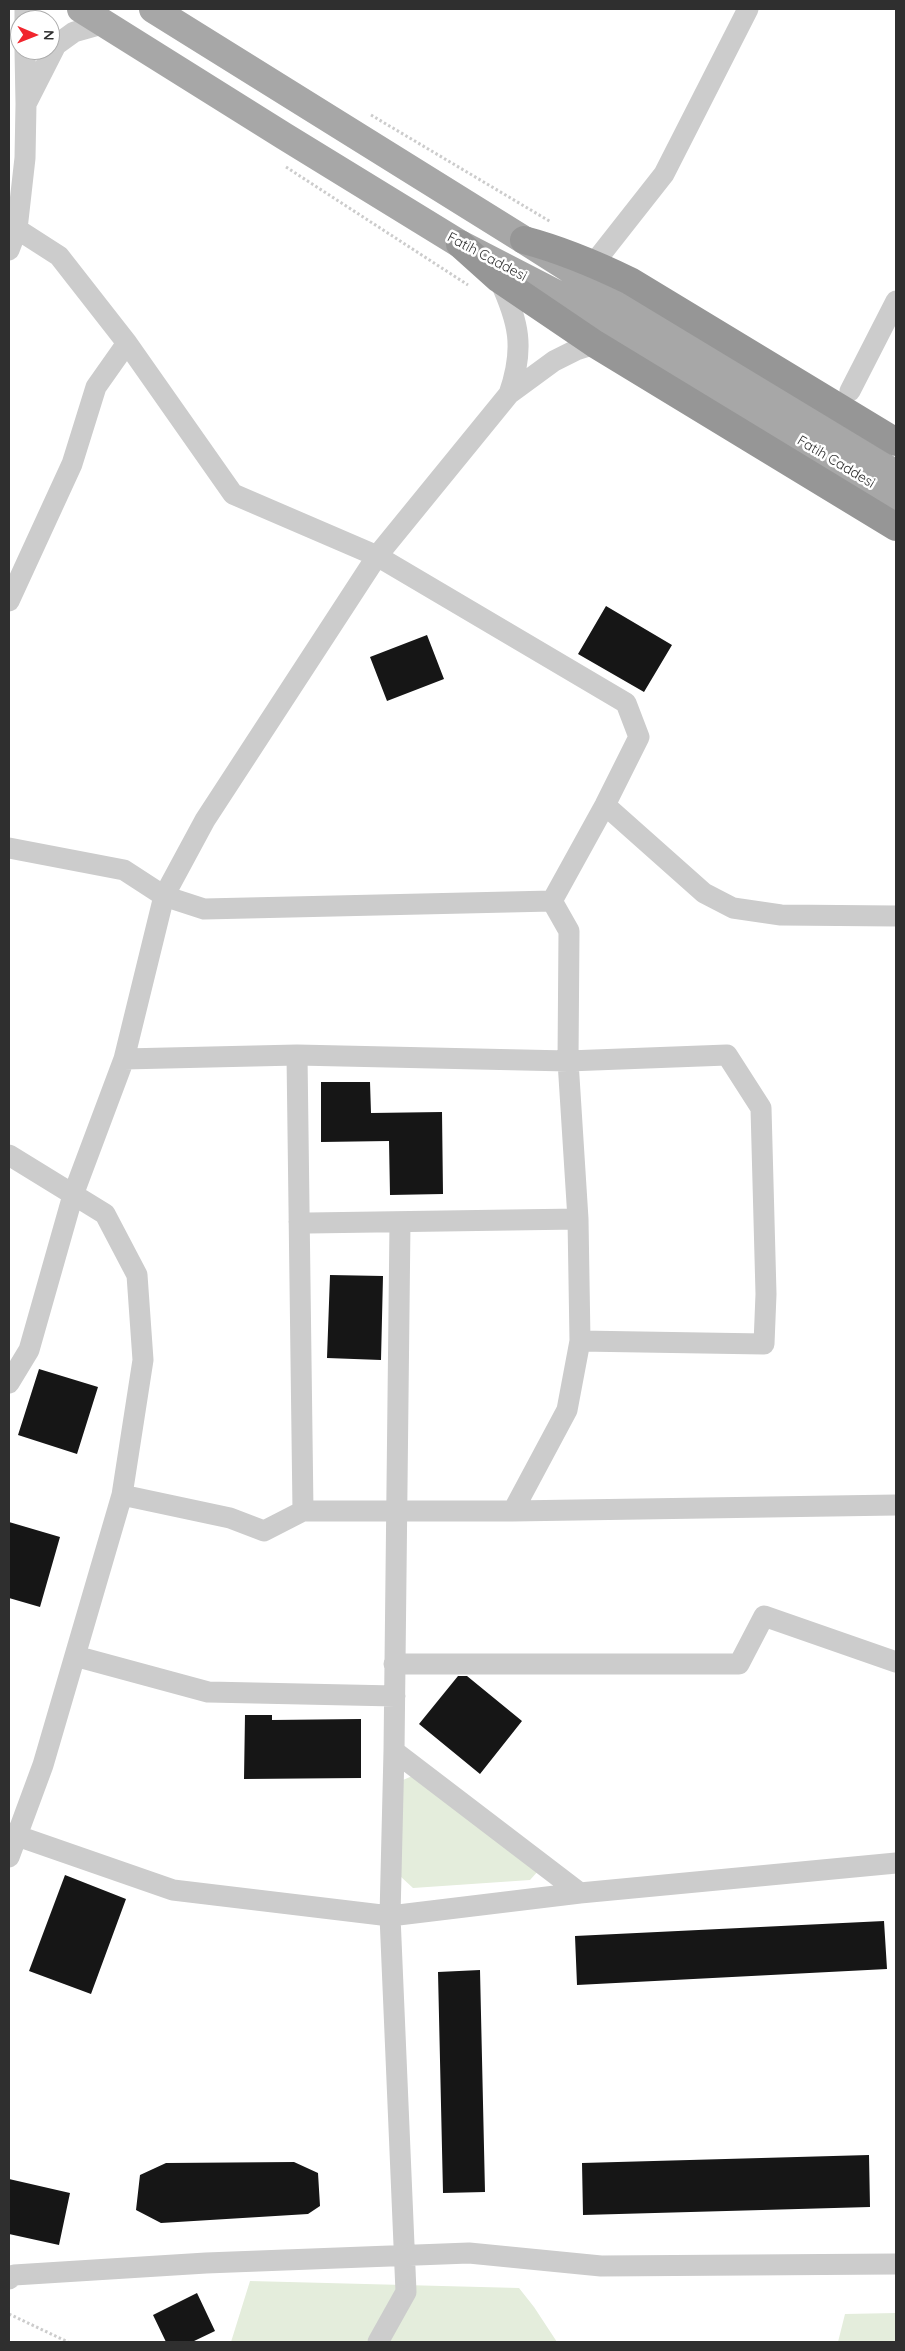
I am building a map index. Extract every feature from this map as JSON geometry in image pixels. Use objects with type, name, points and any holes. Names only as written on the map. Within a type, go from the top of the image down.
[{"type":"highway","points":[[524,240],[562,250],[594,263],[630,282],[896,442]]},
{"type":"highway","points":[[460,244],[500,279],[595,344],[896,528]]},
{"type":"main road","name":"Fatih Caddesi","points":[[81,9],[460,244],[580,306],[896,499]]},
{"type":"main road","name":"Fatih Caddesi","points":[[153,9],[896,474]]},
{"type":"street","points":[[594,263],[664,174],[740,11]]},
{"type":"street","points":[[26,104],[56,45],[74,32],[106,24]]},
{"type":"street","points":[[9,250],[17,229],[25,158],[25,60]]},
{"type":"street","points":[[17,229],[59,256],[127,344],[233,494],[377,556],[626,703],[639,737],[605,806],[552,901]]},
{"type":"street","points":[[500,279],[514,313],[520,344],[518,361],[509,394]]},
{"type":"street","points":[[850,392],[896,301]]},
{"type":"street","points":[[9,601],[72,464],[96,387],[127,344]]},
{"type":"street","points":[[9,1383],[29,1350],[73,1195],[124,1060],[164,896],[205,820],[377,556],[509,394],[554,361],[576,350],[595,344]]},
{"type":"street","points":[[605,806],[704,893],[733,908],[781,915],[896,916]]},
{"type":"street","points":[[9,848],[124,870],[164,896],[204,909],[552,901]]},
{"type":"street","points":[[513,1511],[567,1410],[580,1341],[578,1219],[568,1061],[569,931],[552,901]]},
{"type":"street","points":[[124,1060],[297,1055],[568,1061],[727,1055],[762,1108],[766,1294],[764,1344],[580,1341]]},
{"type":"street","points":[[297,1055],[303,1511]]},
{"type":"street","points":[[9,1155],[104,1214],[137,1275],[143,1360],[122,1495],[43,1765],[13,1834],[9,1857]]},
{"type":"street","points":[[299,1222],[578,1219]]},
{"type":"street","points":[[378,2342],[406,2292],[390,1916],[395,1696],[400,1222]]},
{"type":"street","points":[[122,1495],[230,1518],[264,1531],[303,1511],[513,1511],[896,1505]]},
{"type":"street","points":[[394,1664],[739,1664],[764,1616],[896,1662]]},
{"type":"street","points":[[75,1656],[208,1692],[395,1696]]},
{"type":"street","points":[[394,1751],[580,1893]]},
{"type":"street","points":[[13,1834],[173,1890],[390,1916],[580,1893],[896,1863]]},
{"type":"street","points":[[9,2279],[14,2275],[206,2263],[469,2253],[601,2266],[896,2264]]},
{"type":"path","points":[[365,111],[559,227]]},
{"type":"path","points":[[285,166],[474,289]]},
{"type":"path","points":[[9,2314],[68,2342]]},
{"type":"green space","points":[[417,1774],[539,1870],[530,1880],[413,1888],[400,1876],[403,1780]]},
{"type":"green space","points":[[250,2281],[519,2288],[557,2342],[231,2342]]},
{"type":"green space","points":[[896,2313],[896,2342],[838,2342],[845,2314]]},
{"type":"building","points":[[606,606],[672,645],[644,692],[578,654]]},
{"type":"building","points":[[427,635],[444,679],[387,701],[370,657]]},
{"type":"building","points":[[321,1082],[370,1082],[371,1113],[442,1112],[443,1194],[390,1195],[389,1141],[321,1142]]},
{"type":"building","points":[[330,1275],[383,1276],[381,1360],[327,1358]]},
{"type":"building","points":[[39,1369],[98,1387],[77,1454],[18,1435]]},
{"type":"building","points":[[9,1522],[60,1537],[40,1607],[9,1598]]},
{"type":"building","points":[[458,1676],[467,1676],[522,1721],[480,1774],[419,1724]]},
{"type":"building","points":[[245,1715],[272,1715],[272,1720],[361,1719],[361,1778],[244,1779]]},
{"type":"building","points":[[65,1875],[126,1899],[91,1994],[29,1971]]},
{"type":"building","points":[[884,1921],[887,1969],[577,1985],[575,1936]]},
{"type":"building","points":[[480,1970],[485,2192],[443,2193],[438,1972]]},
{"type":"building","points":[[869,2155],[870,2207],[583,2215],[582,2163]]},
{"type":"building","points":[[294,2162],[318,2173],[320,2206],[308,2214],[161,2223],[136,2210],[140,2175],[166,2163]]},
{"type":"building","points":[[9,2179],[70,2193],[59,2245],[9,2234]]},
{"type":"building","points":[[197,2293],[215,2331],[192,2342],[166,2342],[153,2315]]}]
